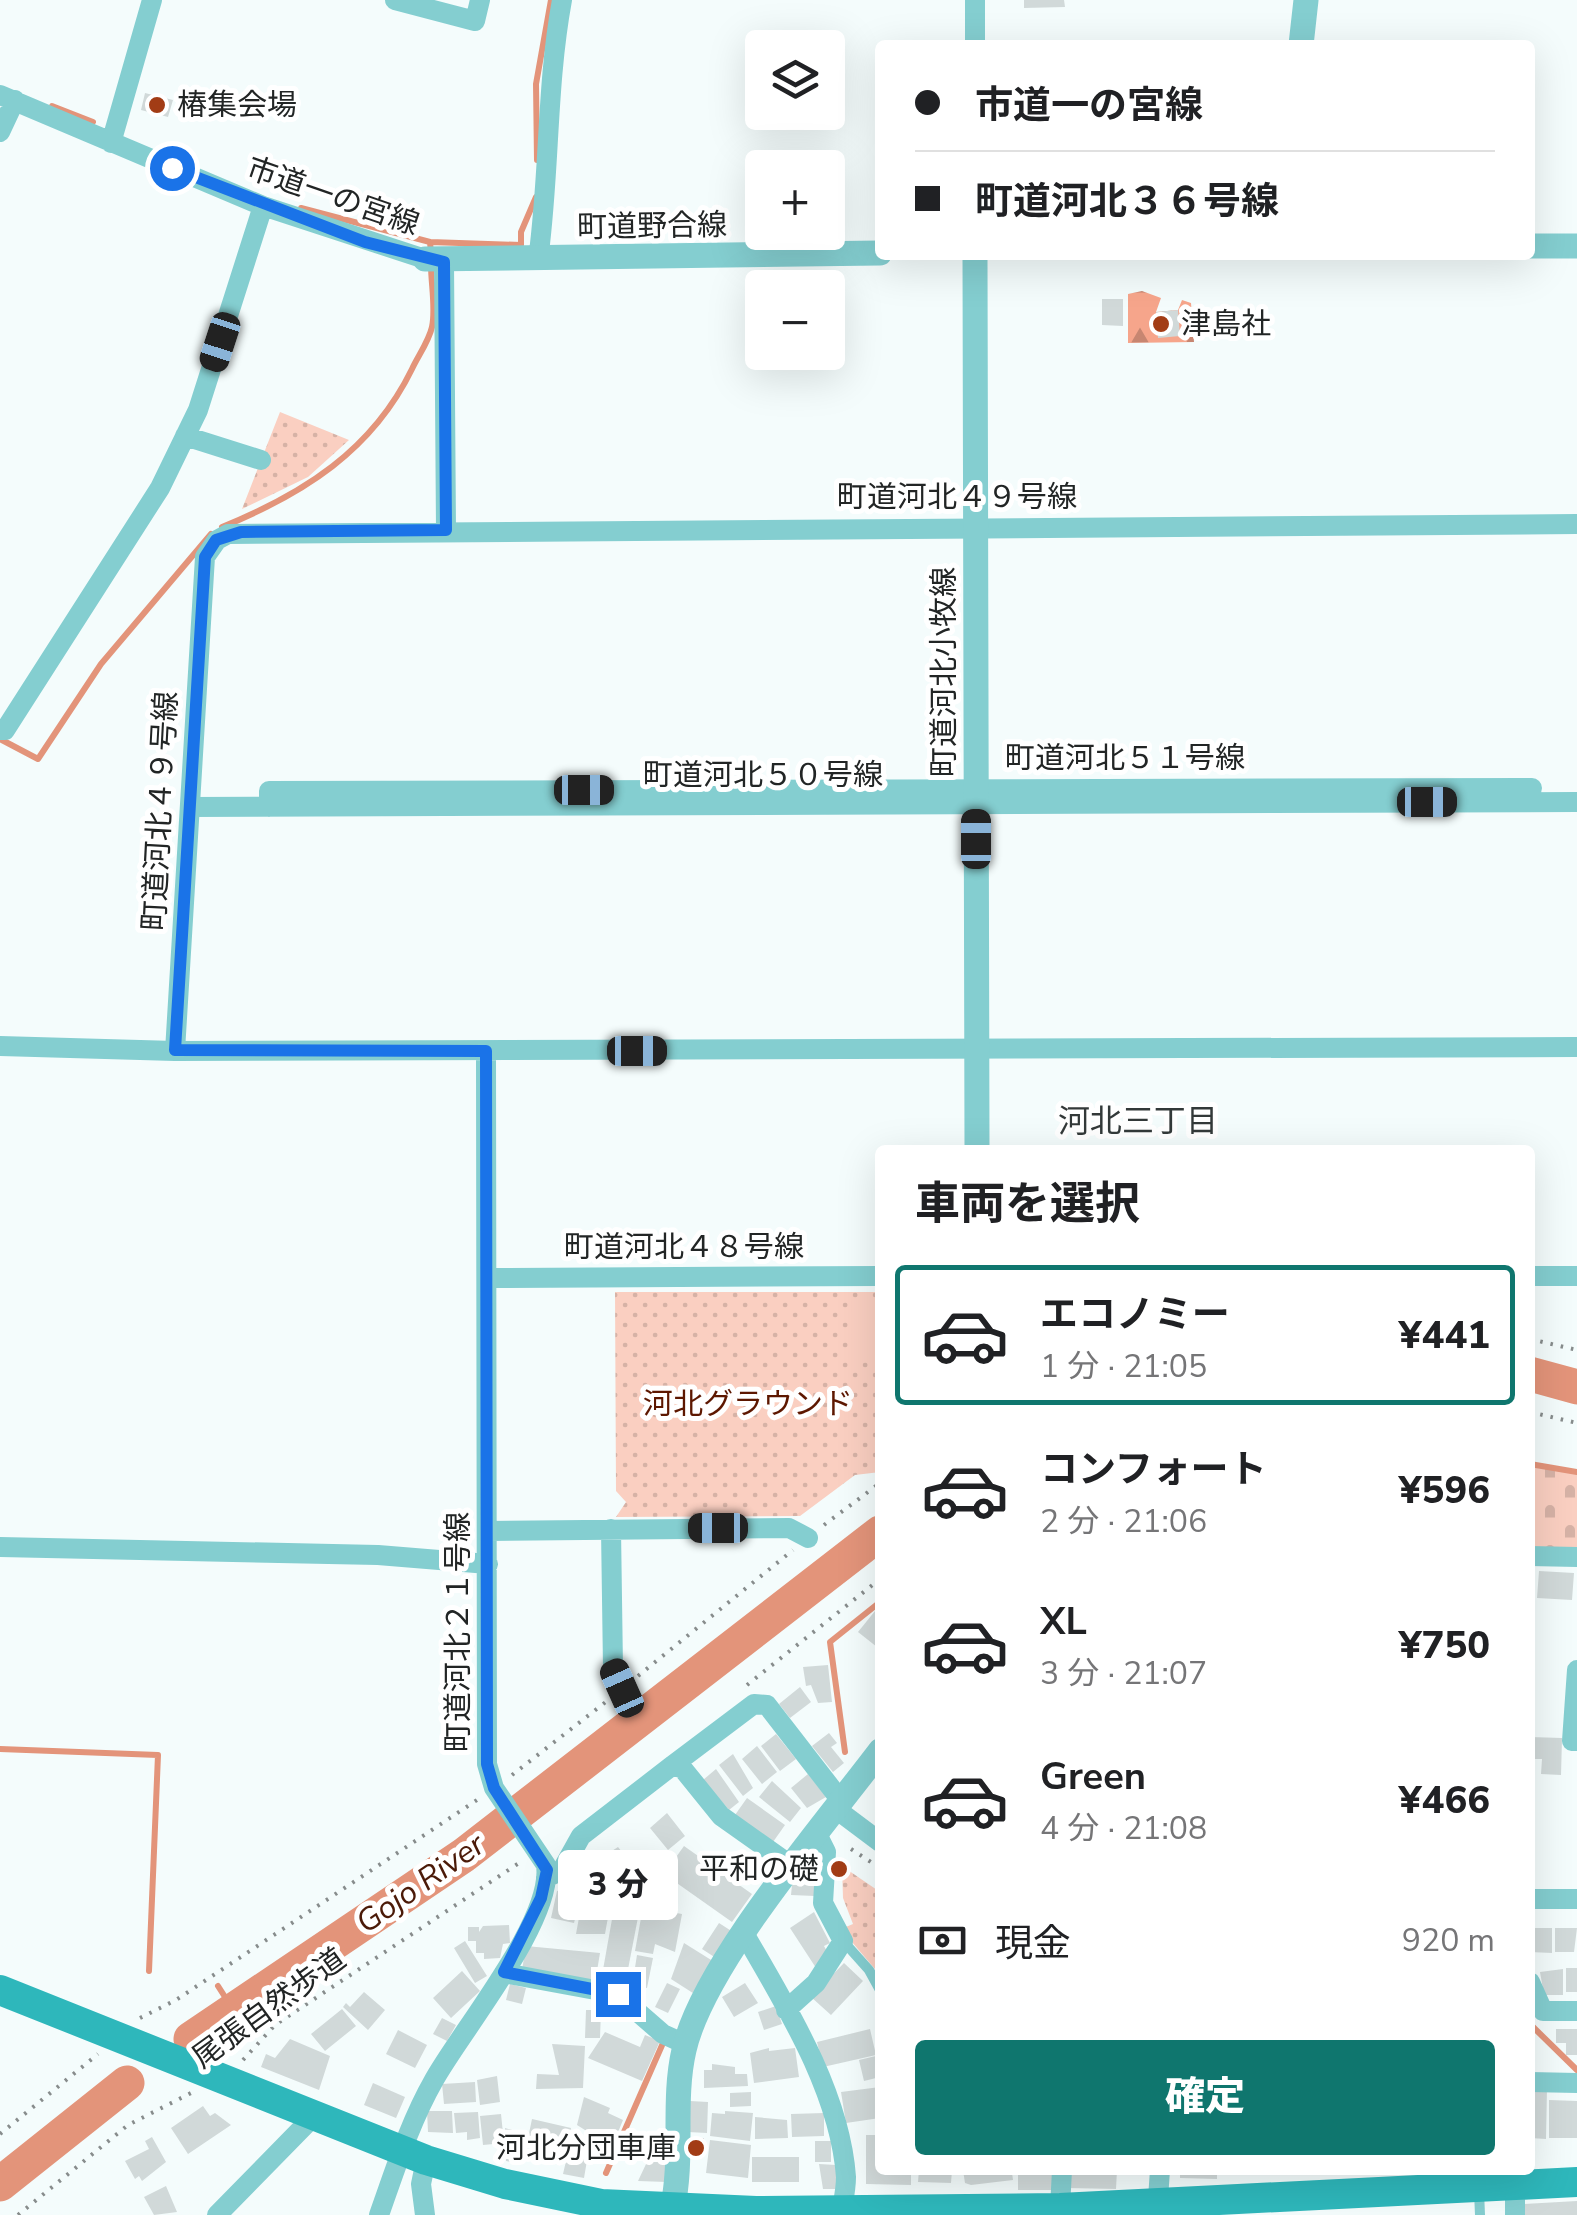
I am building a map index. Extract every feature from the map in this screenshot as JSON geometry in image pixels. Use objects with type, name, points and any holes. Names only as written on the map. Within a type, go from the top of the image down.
[{"type":"main road","points":[[0,1990],[415,2156],[540,2192],[672,2212],[1157,2210],[1480,2202],[1515,2200],[1577,2182]]},
{"type":"street","points":[[111,143],[152,0]]},
{"type":"street","points":[[396,0],[476,22],[480,0]]},
{"type":"street","points":[[538,260],[549,177],[549,73],[562,0]]},
{"type":"street","points":[[975,0],[975,40]]},
{"type":"street","points":[[1302,40],[1306,0]]},
{"type":"street","points":[[0,132],[7,97]]},
{"type":"street","name":"市道一の宮線","points":[[7,97],[263,206],[434,260]]},
{"type":"street","points":[[0,730],[4,730],[160,488],[198,410],[263,206]]},
{"type":"street","points":[[1535,246],[1577,246]]},
{"type":"street","name":"町道野合線","points":[[434,260],[875,254]]},
{"type":"street","points":[[434,260],[446,530]]},
{"type":"street","name":"町道河北小牧線","points":[[976,260],[977,1145]]},
{"type":"street","points":[[185,436],[262,460]]},
{"type":"street","name":"町道河北４９号線","points":[[175,1050],[205,557],[216,540],[241,532],[1577,524]]},
{"type":"street","name":"町道河北５１号線","points":[[976,796],[1577,788]]},
{"type":"street","name":"町道河北５０号線","points":[[190,807],[976,796],[1577,802]]},
{"type":"street","points":[[0,1046],[486,1051],[1577,1047]]},
{"type":"street","name":"町道河北２１号線","points":[[486,1051],[487,1764],[494,1788],[546,1864],[546,1878]]},
{"type":"street","name":"町道河北４８号線","points":[[488,1278],[875,1276]]},
{"type":"street","points":[[1535,1276],[1577,1276]]},
{"type":"street","points":[[488,1531],[789,1528],[808,1538]]},
{"type":"street","points":[[612,1529],[613,1668],[622,1688]]},
{"type":"street","points":[[0,1547],[378,1556],[488,1564]]},
{"type":"street","points":[[1535,1556],[1577,1557]]},
{"type":"street","points":[[1577,1670],[1572,1741],[1577,1741]]},
{"type":"street","points":[[379,2215],[415,2156],[434,2079],[504,1972],[541,1898],[546,1878],[562,1870],[581,1836],[673,1765],[754,1704],[766,1705],[839,1806],[875,1838]]},
{"type":"street","points":[[672,2212],[685,2044],[703,2001],[793,1867],[875,1758]]},
{"type":"street","points":[[673,1765],[684,1769],[721,1816],[793,1867]]},
{"type":"street","points":[[786,2010],[816,1983],[843,1942],[823,1903],[826,1852],[818,1834]]},
{"type":"street","points":[[1535,1899],[1577,1899]]},
{"type":"street","points":[[745,1935],[786,2010],[827,2101],[846,2177],[842,2213]]},
{"type":"street","points":[[504,1972],[618,1994],[663,2034],[685,2044]]},
{"type":"street","points":[[1535,1993],[1543,2011],[1577,2011]]},
{"type":"street","points":[[1535,2082],[1577,2084]]},
{"type":"street","points":[[217,2215],[314,2116]]},
{"type":"street","points":[[415,2156],[425,2215]]},
{"type":"street","points":[[1060,2208],[1062,2175]]},
{"type":"street","points":[[1157,2210],[1160,2175]]},
{"type":"lane","points":[[843,1942],[875,1981]]},
{"type":"path","points":[[1535,1339],[1577,1350]]},
{"type":"path","points":[[1535,1413],[1577,1423]]},
{"type":"path","points":[[740,1692],[875,1583]]},
{"type":"path","points":[[851,1848],[875,1865]]},
{"type":"path","name":"尾張自然歩道","points":[[18,2215],[128,2126],[191,2094],[212,2076],[243,2060],[275,2025],[537,1851]]},
{"type":"path","points":[[0,2134],[118,2037]]},
{"type":"green space","points":[[1142,291],[1161,298],[1156,312],[1178,310],[1182,300],[1191,303],[1194,342],[1128,343],[1128,294]]},
{"type":"green space","points":[[280,412],[349,440],[308,477],[242,509]]},
{"type":"green space","name":"河北グラウンド","points":[[615,1292],[875,1292],[875,1473],[855,1475],[800,1516],[616,1517],[626,1502],[616,1491]]},
{"type":"green space","points":[[851,1299],[875,1299],[875,1359],[852,1359]]},
{"type":"green space","points":[[1535,1467],[1577,1474],[1577,1549],[1535,1551]]},
{"type":"green space","points":[[842,1866],[875,1889],[875,1969],[841,1929],[853,1924],[843,1898]]},
{"type":"building","points":[[1024,0],[1064,0],[1065,7],[1024,8]]},
{"type":"building","name":"椿集会場","points":[[145,93],[173,100],[168,117],[141,110]]},
{"type":"building","points":[[1102,299],[1123,299],[1123,326],[1102,325]]},
{"type":"building","points":[[1178,310],[1180,336],[1158,338],[1156,312]]},
{"type":"building","points":[[1539,1571],[1574,1573],[1572,1600],[1537,1598]]},
{"type":"building","points":[[875,1611],[875,1645],[858,1632]]},
{"type":"building","points":[[828,1665],[832,1702],[818,1703],[811,1685],[806,1686],[803,1667]]},
{"type":"building","points":[[800,1687],[811,1702],[790,1718],[779,1704]]},
{"type":"building","points":[[829,1733],[837,1743],[831,1747],[844,1763],[833,1772],[812,1746]]},
{"type":"building","points":[[776,1734],[796,1759],[780,1771],[761,1746]]},
{"type":"building","points":[[1535,1737],[1562,1738],[1561,1775],[1541,1774],[1542,1759],[1535,1759]]},
{"type":"building","points":[[757,1746],[777,1772],[762,1784],[742,1759]]},
{"type":"building","points":[[733,1754],[753,1788],[743,1796],[719,1765]]},
{"type":"building","points":[[716,1769],[739,1802],[729,1810],[703,1780]]},
{"type":"building","points":[[808,1774],[826,1797],[807,1808],[791,1788]]},
{"type":"building","points":[[772,1781],[801,1808],[790,1822],[759,1797]]},
{"type":"building","points":[[747,1798],[785,1825],[773,1842],[735,1815]]},
{"type":"building","points":[[667,1813],[685,1836],[668,1850],[650,1828]]},
{"type":"building","points":[[684,1846],[752,1894],[732,1922],[664,1874]]},
{"type":"building","points":[[618,1847],[638,1872],[617,1889],[595,1862]]},
{"type":"building","points":[[806,1865],[816,1865],[815,1896],[791,1895],[792,1885],[800,1885]]},
{"type":"building","points":[[568,1879],[584,1883],[574,1923],[551,1918],[557,1891],[566,1888]]},
{"type":"building","points":[[582,1901],[610,1906],[605,1934],[576,1934]]},
{"type":"building","points":[[643,1907],[682,1914],[675,1952],[655,1944],[653,1954],[635,1951]]},
{"type":"building","points":[[614,1908],[639,1912],[625,1985],[601,1981]]},
{"type":"building","points":[[814,1912],[830,1943],[824,1946],[829,1955],[818,1971],[790,1928]]},
{"type":"building","points":[[719,1923],[736,1934],[719,1960],[702,1949]]},
{"type":"building","points":[[509,1925],[510,1943],[503,1944],[500,1958],[484,1959],[484,1953],[476,1953],[476,1941],[468,1941],[468,1927],[479,1927],[479,1932],[483,1926]]},
{"type":"building","points":[[1535,1928],[1552,1928],[1552,1953],[1535,1952]]},
{"type":"building","points":[[1555,1928],[1577,1928],[1574,1952],[1555,1952]]},
{"type":"building","points":[[465,1941],[487,1976],[475,1983],[454,1948]]},
{"type":"building","points":[[684,1943],[716,1963],[696,1995],[671,1979]]},
{"type":"building","points":[[526,1946],[600,1953],[595,1983],[522,1970]]},
{"type":"building","points":[[637,1955],[653,1958],[647,1988],[632,1986]]},
{"type":"building","points":[[844,1963],[863,1981],[831,2015],[811,1997]]},
{"type":"building","points":[[1566,1968],[1577,1968],[1577,1992],[1566,1992]]},
{"type":"building","points":[[1563,1969],[1563,1995],[1544,1995],[1540,1972]]},
{"type":"building","points":[[462,1971],[480,1991],[451,2018],[433,1998]]},
{"type":"building","points":[[667,1983],[680,1989],[668,2013],[655,2007]]},
{"type":"building","points":[[745,1983],[758,2003],[734,2017],[722,1997]]},
{"type":"building","points":[[510,1984],[526,1988],[522,2004],[506,2000]]},
{"type":"building","points":[[364,1992],[385,2010],[368,2030],[343,2007],[346,2003],[350,2007]]},
{"type":"building","points":[[776,2006],[782,2024],[764,2030],[758,2012]]},
{"type":"building","points":[[342,2009],[356,2026],[325,2051],[311,2034]]},
{"type":"building","points":[[586,2010],[601,2010],[600,2038],[585,2038]]},
{"type":"building","points":[[442,2018],[456,2025],[447,2041],[433,2034]]},
{"type":"building","points":[[870,2029],[875,2055],[823,2067],[817,2042]]},
{"type":"building","points":[[1556,2029],[1577,2029],[1577,2055],[1566,2055],[1566,2043],[1556,2043]]},
{"type":"building","points":[[398,2030],[427,2045],[415,2068],[386,2054]]},
{"type":"building","points":[[605,2032],[640,2047],[645,2035],[660,2041],[642,2081],[588,2058]]},
{"type":"building","points":[[290,2039],[330,2056],[319,2090],[261,2067],[266,2054],[275,2058]]},
{"type":"building","points":[[552,2044],[585,2046],[583,2088],[536,2089],[537,2074],[559,2075]]},
{"type":"building","points":[[795,2048],[799,2077],[754,2083],[750,2053]]},
{"type":"building","points":[[875,2056],[875,2078],[864,2081],[859,2060]]},
{"type":"building","points":[[712,2064],[735,2067],[735,2074],[747,2074],[748,2086],[704,2088],[704,2070],[712,2070]]},
{"type":"building","points":[[497,2076],[500,2102],[480,2105],[477,2080]]},
{"type":"building","points":[[475,2082],[476,2102],[444,2104],[442,2084]]},
{"type":"building","points":[[373,2083],[405,2097],[396,2118],[364,2105]]},
{"type":"building","points":[[875,2088],[875,2119],[846,2123],[841,2092]]},
{"type":"building","points":[[1535,2089],[1547,2089],[1546,2139],[1535,2138]]},
{"type":"building","points":[[751,2092],[751,2106],[730,2107],[730,2093]]},
{"type":"building","points":[[584,2097],[610,2108],[608,2113],[623,2120],[612,2147],[577,2125]]},
{"type":"building","points":[[1549,2100],[1577,2101],[1577,2138],[1549,2138]]},
{"type":"building","points":[[690,2101],[708,2102],[707,2133],[688,2132]]},
{"type":"building","points":[[203,2106],[210,2116],[215,2113],[231,2125],[188,2154],[171,2128]]},
{"type":"building","points":[[427,2111],[452,2111],[453,2133],[428,2132]]},
{"type":"building","points":[[478,2112],[480,2138],[467,2140],[467,2132],[456,2133],[454,2113]]},
{"type":"building","points":[[712,2113],[753,2113],[750,2141],[710,2136]]},
{"type":"building","points":[[824,2113],[824,2136],[792,2137],[791,2114]]},
{"type":"building","points":[[501,2114],[504,2143],[483,2145],[480,2116]]},
{"type":"building","points":[[755,2117],[787,2120],[788,2138],[755,2139]]},
{"type":"building","points":[[532,2119],[571,2128],[564,2157],[533,2153],[534,2147],[527,2145],[522,2164],[506,2161],[505,2128],[523,2133],[521,2142],[527,2143]]},
{"type":"building","points":[[866,2135],[875,2135],[875,2175],[911,2175],[911,2185],[866,2184]]},
{"type":"building","points":[[152,2137],[166,2162],[142,2181],[139,2176],[135,2179],[125,2161],[149,2149],[145,2141]]},
{"type":"building","name":"河北分団車庫","points":[[690,2138],[704,2138],[703,2158],[689,2157]]},
{"type":"building","points":[[571,2140],[590,2143],[584,2178],[563,2174]]},
{"type":"building","points":[[710,2140],[751,2145],[748,2178],[706,2173]]},
{"type":"building","points":[[815,2141],[831,2141],[831,2162],[815,2162]]},
{"type":"building","points":[[752,2157],[799,2157],[799,2182],[752,2182]]},
{"type":"building","points":[[647,2162],[668,2162],[667,2182],[638,2181]]},
{"type":"building","points":[[819,2164],[836,2165],[836,2189],[823,2189]]},
{"type":"building","points":[[919,2175],[952,2175],[951,2183],[918,2182]]},
{"type":"building","points":[[964,2175],[1012,2175],[1013,2180],[971,2185],[965,2183]]},
{"type":"building","points":[[1018,2175],[1053,2175],[1053,2190],[1018,2190]]},
{"type":"building","points":[[1067,2175],[1117,2175],[1116,2189],[1066,2188]]},
{"type":"building","points":[[1180,2175],[1217,2175],[1217,2179]]},
{"type":"building","points":[[166,2186],[177,2212],[154,2215],[144,2197]]},
{"type":"building","points":[[1577,2201],[1577,2215],[1524,2215],[1524,2204]]},
{"type":"waterway","points":[[537,160],[536,84],[551,0]]},
{"type":"waterway","points":[[52,106],[93,122]]},
{"type":"waterway","points":[[431,253],[430,242],[521,245],[521,232],[536,197]]},
{"type":"waterway","points":[[301,208],[430,242]]},
{"type":"waterway","points":[[222,527],[307,484],[356,446],[377,424],[396,398],[431,332],[431,265]]},
{"type":"waterway","points":[[0,739],[38,759],[101,664],[211,534]]},
{"type":"waterway","name":"Gojo River","points":[[1535,1375],[1577,1387]]},
{"type":"waterway","points":[[1535,1465],[1577,1472]]},
{"type":"waterway","name":"Gojo River","points":[[191,2039],[464,1855],[875,1537]]},
{"type":"waterway","points":[[845,1752],[830,1642],[875,1606]]},
{"type":"waterway","points":[[0,1749],[158,1755],[149,1971]]},
{"type":"waterway","points":[[218,1986],[234,2011]]},
{"type":"waterway","points":[[1535,2029],[1577,2070]]},
{"type":"waterway","points":[[606,2173],[663,2043]]},
{"type":"waterway","name":"Gojo River","points":[[0,2184],[127,2083]]},
{"type":"place","name":"椿集会場","points":[[157,105]]},
{"type":"place","name":"津島社","points":[[1161,324]]},
{"type":"place","name":"平和の礎","points":[[839,1869]]},
{"type":"place","name":"河北分団車庫","points":[[696,2148]]},
{"type":"district","name":"河北三丁目","points":[[1138,1121]]},
{"type":"route","points":[[172,168],[365,242],[444,262],[446,530],[241,532],[216,540],[205,557],[175,1050],[486,1051],[487,1764],[494,1788],[547,1870],[541,1898],[504,1972],[618,1994]]}]
